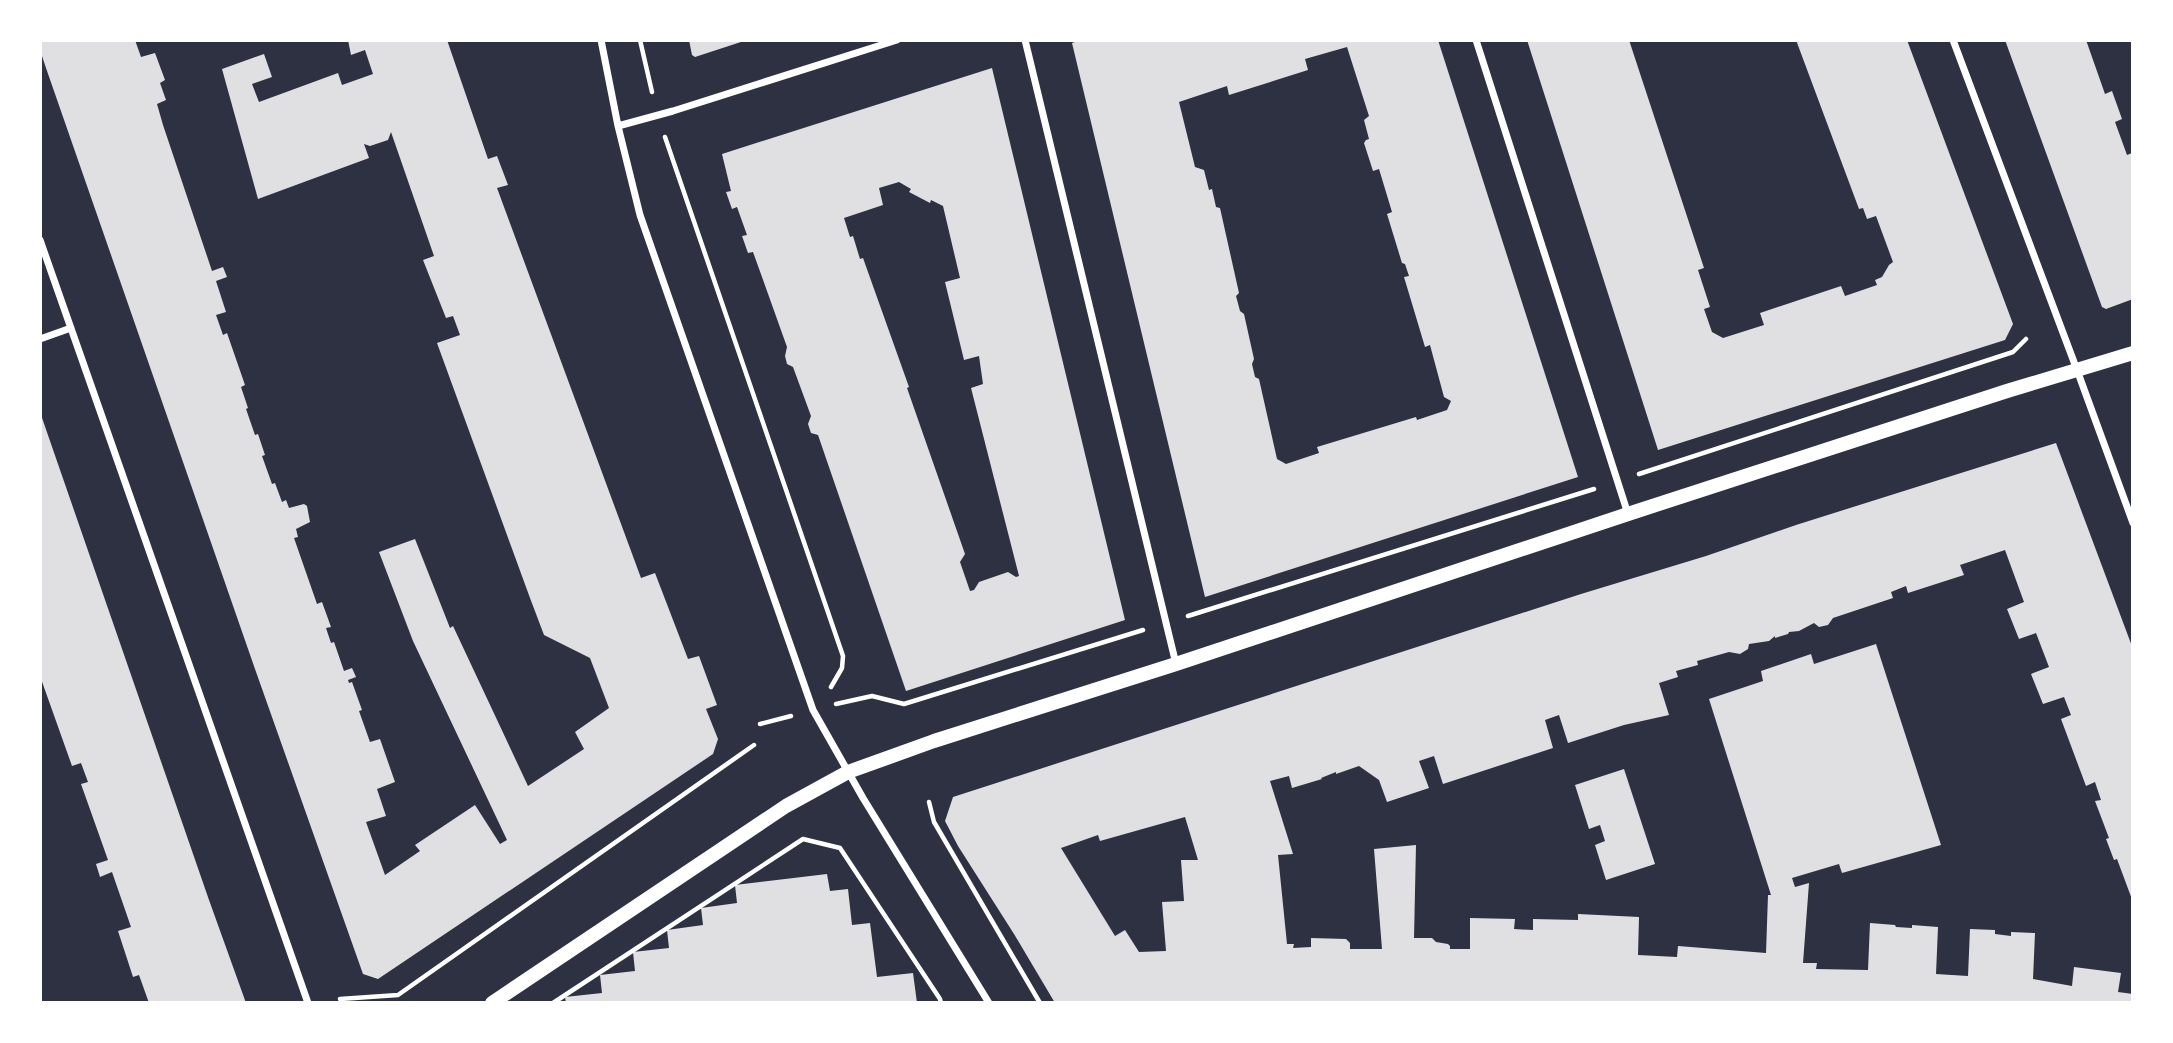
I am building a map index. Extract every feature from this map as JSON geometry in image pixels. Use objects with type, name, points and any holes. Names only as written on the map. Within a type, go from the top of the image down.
[{"type":"main road","points":[[492,1003],[786,806],[848,772],[934,741],[1628,514],[2133,353]]},
{"type":"street","points":[[601,40],[618,126],[640,215],[813,710],[989,1003]]},
{"type":"street","points":[[618,126],[897,40]]},
{"type":"street","points":[[1025,40],[1176,664]]},
{"type":"street","points":[[1476,40],[1628,514]]},
{"type":"street","points":[[1953,40],[2133,523]]},
{"type":"street","points":[[40,240],[308,1003]]},
{"type":"street","points":[[40,339],[71,328]]},
{"type":"path","points":[[640,40],[657,115],[843,656],[842,668],[833,686],[813,710]]},
{"type":"path","points":[[872,696],[904,704],[1617,481],[2013,352],[2026,339]]},
{"type":"path","points":[[340,999],[398,995],[754,745]]},
{"type":"path","points":[[929,802],[934,822],[1040,1003]]},
{"type":"path","points":[[553,1003],[803,839],[840,848],[941,1003]]},
{"type":"building","points":[[40,40],[135,40],[141,57],[155,53],[165,80],[160,83],[166,100],[157,104],[163,125],[212,271],[223,267],[227,277],[216,281],[226,312],[216,315],[223,335],[227,333],[245,385],[241,387],[248,408],[246,409],[255,435],[258,434],[272,484],[275,483],[282,502],[286,500],[289,508],[304,504],[307,506],[310,522],[296,529],[298,537],[294,538],[317,604],[322,602],[331,627],[326,628],[331,643],[334,642],[344,671],[352,668],[356,677],[348,680],[349,683],[352,682],[362,710],[359,711],[370,742],[380,739],[395,782],[377,789],[386,816],[366,822],[385,875],[420,851],[415,845],[475,805],[500,844],[507,840],[413,641],[379,552],[415,539],[450,628],[453,626],[528,786],[584,749],[575,732],[609,708],[590,658],[544,635],[437,343],[460,335],[453,316],[446,318],[423,260],[434,256],[391,132],[388,140],[370,146],[364,144],[369,158],[258,199],[222,69],[264,54],[272,77],[252,84],[259,102],[338,73],[342,85],[373,74],[365,50],[351,55],[348,40],[447,40],[488,159],[497,156],[508,185],[497,188],[641,578],[655,573],[688,659],[699,656],[717,705],[706,709],[718,739],[713,754],[378,979],[363,974],[46,68]]},
{"type":"building","points":[[689,40],[744,41],[695,57],[692,55]]},
{"type":"building","points":[[1081,40],[1438,40],[1578,477],[1205,597],[1072,43]],"holes":[[[1347,47],[1369,116],[1364,120],[1369,139],[1364,143],[1373,171],[1379,169],[1392,212],[1387,214],[1402,263],[1405,264],[1409,276],[1404,277],[1425,347],[1430,345],[1444,397],[1451,401],[1447,410],[1317,447],[1319,453],[1286,464],[1277,459],[1259,379],[1255,377],[1252,364],[1254,359],[1244,314],[1240,311],[1236,296],[1239,293],[1220,208],[1216,207],[1204,170],[1195,167],[1179,102],[1227,86],[1229,95],[1308,70],[1305,59]]]},
{"type":"building","points":[[1527,40],[1629,40],[1704,268],[1698,270],[1710,307],[1704,309],[1712,332],[1723,338],[1764,325],[1760,313],[1841,286],[1845,296],[1877,285],[1875,280],[1882,277],[1893,262],[1876,216],[1867,219],[1863,208],[1859,209],[1796,40],[1907,40],[2013,324],[2005,340],[1658,450]]},
{"type":"building","points":[[2005,40],[2086,40],[2105,94],[2112,91],[2122,119],[2115,122],[2127,155],[2133,155],[2133,299],[2106,309],[2102,307]]},
{"type":"building","points":[[992,68],[1125,620],[906,691],[818,435],[811,433],[808,424],[811,416],[793,367],[787,364],[787,347],[753,252],[748,253],[742,236],[747,235],[737,207],[732,209],[726,192],[731,191],[722,154]],"holes":[[[899,182],[911,189],[909,192],[930,203],[931,200],[943,206],[960,278],[945,282],[964,360],[979,356],[983,384],[971,388],[1019,576],[1008,572],[979,582],[974,590],[970,591],[960,562],[965,554],[907,388],[909,387],[863,258],[860,259],[844,218],[883,205],[879,188]]]},
{"type":"building","points":[[41,415],[246,1003],[149,1003],[139,975],[133,977],[118,931],[131,927],[112,872],[100,877],[96,864],[108,860],[81,784],[88,782],[81,763],[72,766],[40,676]]},
{"type":"building","points":[[2056,443],[2133,649],[2133,902],[2117,859],[2114,860],[2106,839],[2109,838],[2095,801],[2101,800],[2095,782],[2086,786],[2061,719],[2071,715],[2064,697],[2043,704],[2031,674],[2049,667],[2036,633],[2019,639],[2007,609],[2024,602],[2005,550],[1960,565],[1964,575],[1908,593],[1906,586],[1891,592],[1893,598],[1833,618],[1828,625],[1819,627],[1814,623],[1799,631],[1775,636],[1769,641],[1749,644],[1748,649],[1740,654],[1729,652],[1697,661],[1698,665],[1676,671],[1678,677],[1659,683],[1669,715],[1624,725],[1568,743],[1559,715],[1545,720],[1553,748],[1443,784],[1434,756],[1419,761],[1429,788],[1387,802],[1379,780],[1359,766],[1292,788],[1289,776],[1270,781],[1293,854],[1278,855],[1287,944],[1294,944],[1293,948],[1311,947],[1311,938],[1346,939],[1350,943],[1350,949],[1382,949],[1374,849],[1416,845],[1414,938],[1432,938],[1436,942],[1448,944],[1450,949],[1470,949],[1470,918],[1515,919],[1514,929],[1533,930],[1533,919],[1578,920],[1578,914],[1639,917],[1638,955],[1677,957],[1678,946],[1766,953],[1768,895],[1771,895],[1709,699],[1763,681],[1761,671],[1811,654],[1814,664],[1876,644],[1941,845],[1842,873],[1839,864],[1792,878],[1795,887],[1809,883],[1803,963],[1817,963],[1816,969],[1868,970],[1870,923],[1912,928],[1912,925],[1938,927],[1936,974],[1968,976],[1970,929],[1995,930],[1995,934],[2011,936],[2011,932],[2035,933],[2033,979],[2072,986],[2074,967],[2121,973],[2118,992],[2133,994],[2133,1003],[1055,1003],[945,821],[953,797]],"holes":[[[1185,817],[1198,860],[1181,860],[1184,901],[1162,902],[1166,951],[1139,952],[1125,930],[1115,936],[1061,848],[1098,835],[1100,841]]]},
{"type":"building","points":[[1624,769],[1655,864],[1606,880],[1595,845],[1605,841],[1600,825],[1589,829],[1575,785]]},
{"type":"building","points":[[827,874],[830,891],[848,889],[852,925],[870,923],[877,977],[913,973],[917,1003],[566,1003],[565,997],[602,993],[600,975],[635,971],[633,952],[669,948],[667,930],[703,925],[701,908],[737,903],[735,885]]}]
